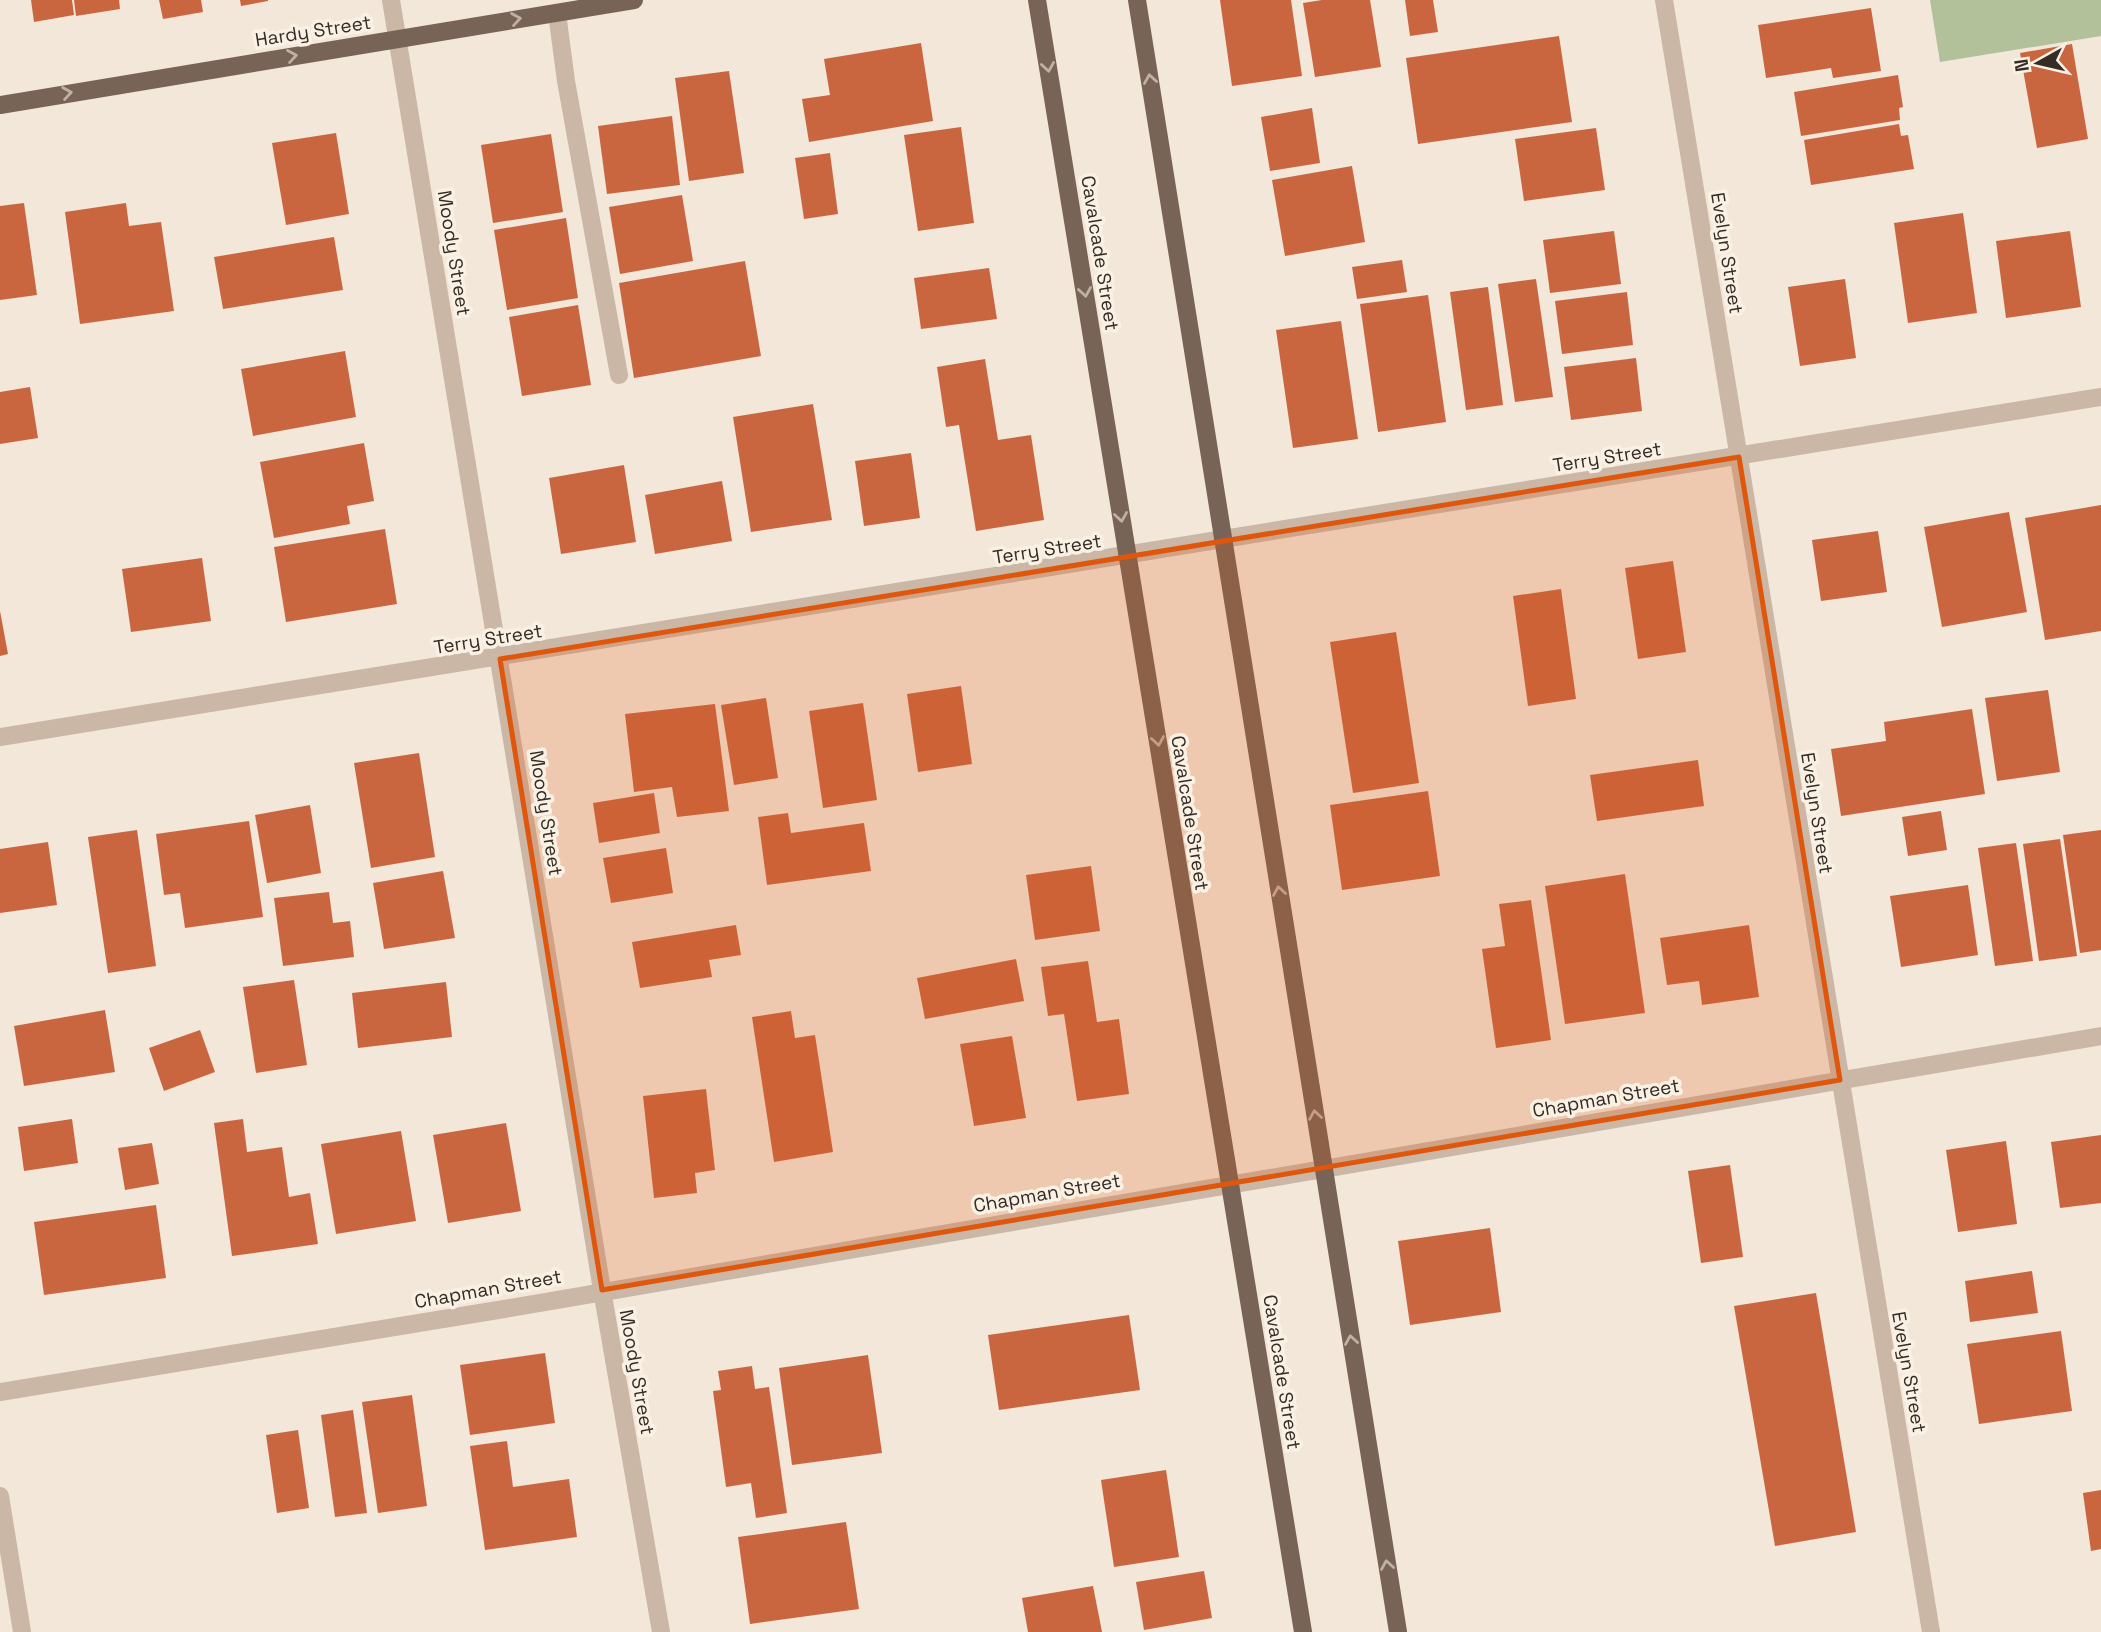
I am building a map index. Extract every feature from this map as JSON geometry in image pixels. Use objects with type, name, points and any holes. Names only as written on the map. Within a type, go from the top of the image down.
[{"type":"main road","name":"Hardy Street","points":[[0,104],[634,0]]},
{"type":"main road","name":"Cavalcade Street","points":[[1037,0],[1303,1632]]},
{"type":"main road","points":[[1137,0],[1398,1632]]},
{"type":"street","name":"Moody Street","points":[[391,0],[602,1290],[661,1632]]},
{"type":"street","name":"Evelyn Street","points":[[1664,0],[1931,1632]]},
{"type":"street","points":[[557,13],[568,95],[619,375]]},
{"type":"street","name":"Terry Street","points":[[0,737],[500,659],[2101,397]]},
{"type":"street","name":"Chapman Street","points":[[0,1392],[2101,1036]]},
{"type":"street","points":[[0,1496],[22,1632]]},
{"type":"highlighted area","points":[[1739,457],[1840,1080],[602,1290],[500,659]]},
{"type":"green space","points":[[1930,0],[2101,0],[2101,36],[1940,62]]},
{"type":"building","points":[[31,0],[72,0],[74,15],[34,22]]},
{"type":"building","points":[[74,0],[119,0],[120,9],[76,16]]},
{"type":"building","points":[[159,0],[201,0],[203,12],[163,19]]},
{"type":"building","points":[[240,0],[268,0],[268,1],[241,6]]},
{"type":"building","points":[[1220,0],[1291,0],[1302,76],[1232,86]]},
{"type":"building","points":[[1322,0],[1370,0],[1381,67],[1315,77],[1303,3]]},
{"type":"building","points":[[1405,0],[1433,0],[1438,32],[1410,36]]},
{"type":"building","points":[[1871,8],[1881,71],[1833,78],[1831,68],[1766,78],[1758,25]]},
{"type":"building","points":[[1559,36],[1572,122],[1418,144],[1406,58]]},
{"type":"building","points":[[921,43],[933,121],[809,142],[802,99],[830,95],[824,59]]},
{"type":"building","points":[[2072,44],[2088,139],[2037,148],[2020,53]]},
{"type":"building","points":[[729,71],[744,173],[689,181],[675,78]]},
{"type":"building","points":[[1898,75],[1903,107],[1899,108],[1900,120],[1801,136],[1794,92]]},
{"type":"building","points":[[1312,108],[1320,163],[1270,171],[1261,117]]},
{"type":"building","points":[[672,116],[680,185],[607,194],[598,126]]},
{"type":"building","points":[[1899,124],[1901,136],[1908,135],[1914,169],[1811,185],[1804,140]]},
{"type":"building","points":[[961,127],[974,223],[918,231],[904,135]]},
{"type":"building","points":[[1596,128],[1605,190],[1524,201],[1515,139]]},
{"type":"building","points":[[336,133],[349,214],[286,225],[272,143]]},
{"type":"building","points":[[551,134],[563,212],[493,223],[481,145]]},
{"type":"building","points":[[830,153],[838,214],[804,219],[795,158]]},
{"type":"building","points":[[1352,166],[1365,242],[1285,256],[1272,180]]},
{"type":"building","points":[[682,195],[693,261],[620,274],[609,207]]},
{"type":"building","points":[[24,203],[37,295],[0,300],[0,206]]},
{"type":"building","points":[[126,203],[129,226],[161,222],[174,311],[80,324],[65,212]]},
{"type":"building","points":[[1963,213],[1977,313],[1908,323],[1894,223]]},
{"type":"building","points":[[566,218],[578,298],[507,310],[494,230]]},
{"type":"building","points":[[1614,231],[1621,284],[1550,293],[1543,240]]},
{"type":"building","points":[[2070,231],[2081,307],[2006,318],[1996,241]]},
{"type":"building","points":[[334,237],[343,290],[223,309],[214,257]]},
{"type":"building","points":[[1402,260],[1407,292],[1357,299],[1352,267]]},
{"type":"building","points":[[745,261],[761,356],[634,378],[619,283]]},
{"type":"building","points":[[989,268],[997,319],[921,329],[914,278]]},
{"type":"building","points":[[1536,279],[1553,397],[1515,402],[1498,284]]},
{"type":"building","points":[[1845,279],[1856,358],[1800,366],[1788,287]]},
{"type":"building","points":[[1488,287],[1503,405],[1466,410],[1450,292]]},
{"type":"building","points":[[1627,292],[1633,345],[1562,354],[1555,301]]},
{"type":"building","points":[[1428,295],[1446,422],[1378,432],[1360,304]]},
{"type":"building","points":[[578,305],[591,385],[522,396],[509,317]]},
{"type":"building","points":[[1341,321],[1358,439],[1293,448],[1276,330]]},
{"type":"building","points":[[345,351],[356,417],[253,436],[241,369]]},
{"type":"building","points":[[1636,358],[1642,411],[1571,420],[1564,367]]},
{"type":"building","points":[[985,359],[998,440],[1031,435],[1044,520],[976,531],[959,425],[946,427],[937,367]]},
{"type":"building","points":[[30,387],[38,438],[0,444],[0,392]]},
{"type":"building","points":[[813,404],[832,520],[751,532],[733,417]]},
{"type":"building","points":[[364,443],[374,501],[347,506],[350,524],[274,538],[260,462]]},
{"type":"building","points":[[911,453],[920,518],[864,526],[855,461]]},
{"type":"building","points":[[624,465],[636,542],[561,554],[549,478]]},
{"type":"building","points":[[722,481],[732,541],[655,554],[645,495]]},
{"type":"building","points":[[2101,505],[2101,631],[2045,640],[2025,518]]},
{"type":"building","points":[[2009,512],[2027,612],[1942,627],[1924,527]]},
{"type":"building","points":[[385,529],[397,604],[286,622],[274,547]]},
{"type":"building","points":[[1878,531],[1887,592],[1821,601],[1812,540]]},
{"type":"building","points":[[202,558],[211,621],[131,632],[122,569]]},
{"type":"building","points":[[1673,561],[1686,652],[1638,659],[1625,568]]},
{"type":"building","points":[[1561,589],[1576,699],[1528,706],[1513,596]]},
{"type":"building","points":[[0,611],[8,654],[0,656]]},
{"type":"building","points":[[1396,632],[1419,783],[1353,793],[1330,642]]},
{"type":"building","points":[[961,686],[972,764],[918,772],[907,694]]},
{"type":"building","points":[[2048,690],[2060,772],[1997,781],[1985,698]]},
{"type":"building","points":[[766,698],[778,778],[734,785],[721,705]]},
{"type":"building","points":[[863,703],[877,800],[823,808],[809,711]]},
{"type":"building","points":[[715,704],[729,811],[677,817],[672,787],[634,792],[625,714]]},
{"type":"building","points":[[1972,709],[1985,794],[1841,816],[1831,749],[1886,741],[1884,722]]},
{"type":"building","points":[[419,753],[435,857],[371,868],[354,763]]},
{"type":"building","points":[[1698,760],[1704,806],[1597,821],[1590,775]]},
{"type":"building","points":[[1428,791],[1440,876],[1342,890],[1330,805]]},
{"type":"building","points":[[654,793],[660,833],[599,843],[593,803]]},
{"type":"building","points":[[310,805],[321,873],[267,883],[255,815]]},
{"type":"building","points":[[1941,811],[1947,850],[1908,856],[1902,817]]},
{"type":"building","points":[[788,813],[791,833],[864,823],[871,871],[767,885],[758,817]]},
{"type":"building","points":[[249,821],[263,917],[185,928],[180,893],[164,895],[156,834]]},
{"type":"building","points":[[137,830],[156,966],[108,973],[88,837]]},
{"type":"building","points":[[2101,830],[2101,950],[2080,953],[2063,835]]},
{"type":"building","points":[[2060,839],[2077,956],[2039,961],[2023,844]]},
{"type":"building","points":[[48,842],[57,905],[0,913],[0,849]]},
{"type":"building","points":[[2016,843],[2033,961],[1995,966],[1978,848]]},
{"type":"building","points":[[666,848],[673,893],[611,903],[603,858]]},
{"type":"building","points":[[1091,866],[1100,931],[1035,940],[1026,875]]},
{"type":"building","points":[[443,871],[455,938],[384,949],[373,883]]},
{"type":"building","points":[[1625,874],[1645,1013],[1565,1024],[1545,886]]},
{"type":"building","points":[[1968,885],[1978,955],[1901,967],[1890,896]]},
{"type":"building","points":[[329,892],[333,923],[350,921],[354,957],[283,966],[274,898]]},
{"type":"building","points":[[1531,900],[1551,1040],[1496,1048],[1482,949],[1505,946],[1499,904]]},
{"type":"building","points":[[736,925],[741,955],[709,960],[712,977],[640,988],[632,942]]},
{"type":"building","points":[[1749,925],[1759,997],[1702,1005],[1699,981],[1667,985],[1660,938]]},
{"type":"building","points":[[1016,959],[1024,1001],[925,1019],[917,978]]},
{"type":"building","points":[[1088,961],[1097,1022],[1119,1019],[1129,1094],[1077,1101],[1064,1014],[1048,1016],[1041,967]]},
{"type":"building","points":[[294,980],[307,1065],[256,1073],[243,987]]},
{"type":"building","points":[[446,982],[452,1037],[358,1048],[352,993]]},
{"type":"building","points":[[105,1010],[115,1072],[24,1086],[14,1026]]},
{"type":"building","points":[[791,1011],[795,1038],[815,1035],[833,1152],[774,1162],[752,1017]]},
{"type":"building","points":[[200,1030],[215,1072],[164,1091],[149,1048]]},
{"type":"building","points":[[1012,1036],[1026,1118],[974,1126],[960,1044]]},
{"type":"building","points":[[706,1089],[715,1170],[695,1173],[697,1193],[654,1198],[643,1096]]},
{"type":"building","points":[[72,1119],[78,1163],[24,1171],[18,1127]]},
{"type":"building","points":[[243,1119],[247,1152],[282,1147],[289,1197],[310,1193],[318,1244],[232,1256],[214,1123]]},
{"type":"building","points":[[506,1123],[521,1211],[448,1223],[433,1135]]},
{"type":"building","points":[[401,1131],[416,1221],[336,1234],[321,1144]]},
{"type":"building","points":[[2101,1135],[2101,1203],[2060,1208],[2051,1142]]},
{"type":"building","points":[[2006,1141],[2017,1224],[1958,1232],[1946,1150]]},
{"type":"building","points":[[152,1143],[159,1184],[125,1190],[118,1148]]},
{"type":"building","points":[[1730,1165],[1743,1257],[1701,1263],[1688,1171]]},
{"type":"building","points":[[156,1205],[166,1278],[44,1295],[34,1222]]},
{"type":"building","points":[[1490,1228],[1501,1312],[1410,1325],[1398,1241]]},
{"type":"building","points":[[2032,1271],[2038,1313],[1970,1322],[1965,1281]]},
{"type":"building","points":[[1816,1293],[1856,1532],[1775,1546],[1734,1306]]},
{"type":"building","points":[[1129,1315],[1140,1390],[999,1410],[988,1335]]},
{"type":"building","points":[[2061,1331],[2072,1411],[1979,1424],[1967,1344]]},
{"type":"building","points":[[545,1353],[555,1423],[470,1435],[460,1365]]},
{"type":"building","points":[[868,1355],[882,1453],[792,1465],[779,1368]]},
{"type":"building","points":[[752,1366],[755,1389],[769,1387],[787,1513],[756,1518],[751,1483],[726,1487],[713,1391],[721,1390],[718,1371]]},
{"type":"building","points":[[412,1395],[427,1506],[378,1513],[362,1402]]},
{"type":"building","points":[[353,1410],[367,1513],[335,1517],[321,1415]]},
{"type":"building","points":[[298,1430],[309,1508],[277,1513],[266,1435]]},
{"type":"building","points":[[507,1441],[513,1487],[569,1479],[577,1537],[485,1550],[470,1446]]},
{"type":"building","points":[[1166,1470],[1179,1557],[1114,1567],[1101,1480]]},
{"type":"building","points":[[2101,1490],[2101,1549],[2091,1551],[2083,1493]]},
{"type":"building","points":[[846,1522],[859,1609],[750,1624],[738,1537]]},
{"type":"building","points":[[1204,1571],[1212,1618],[1144,1630],[1136,1582]]},
{"type":"building","points":[[1093,1586],[1102,1632],[1028,1632],[1022,1598]]}]
